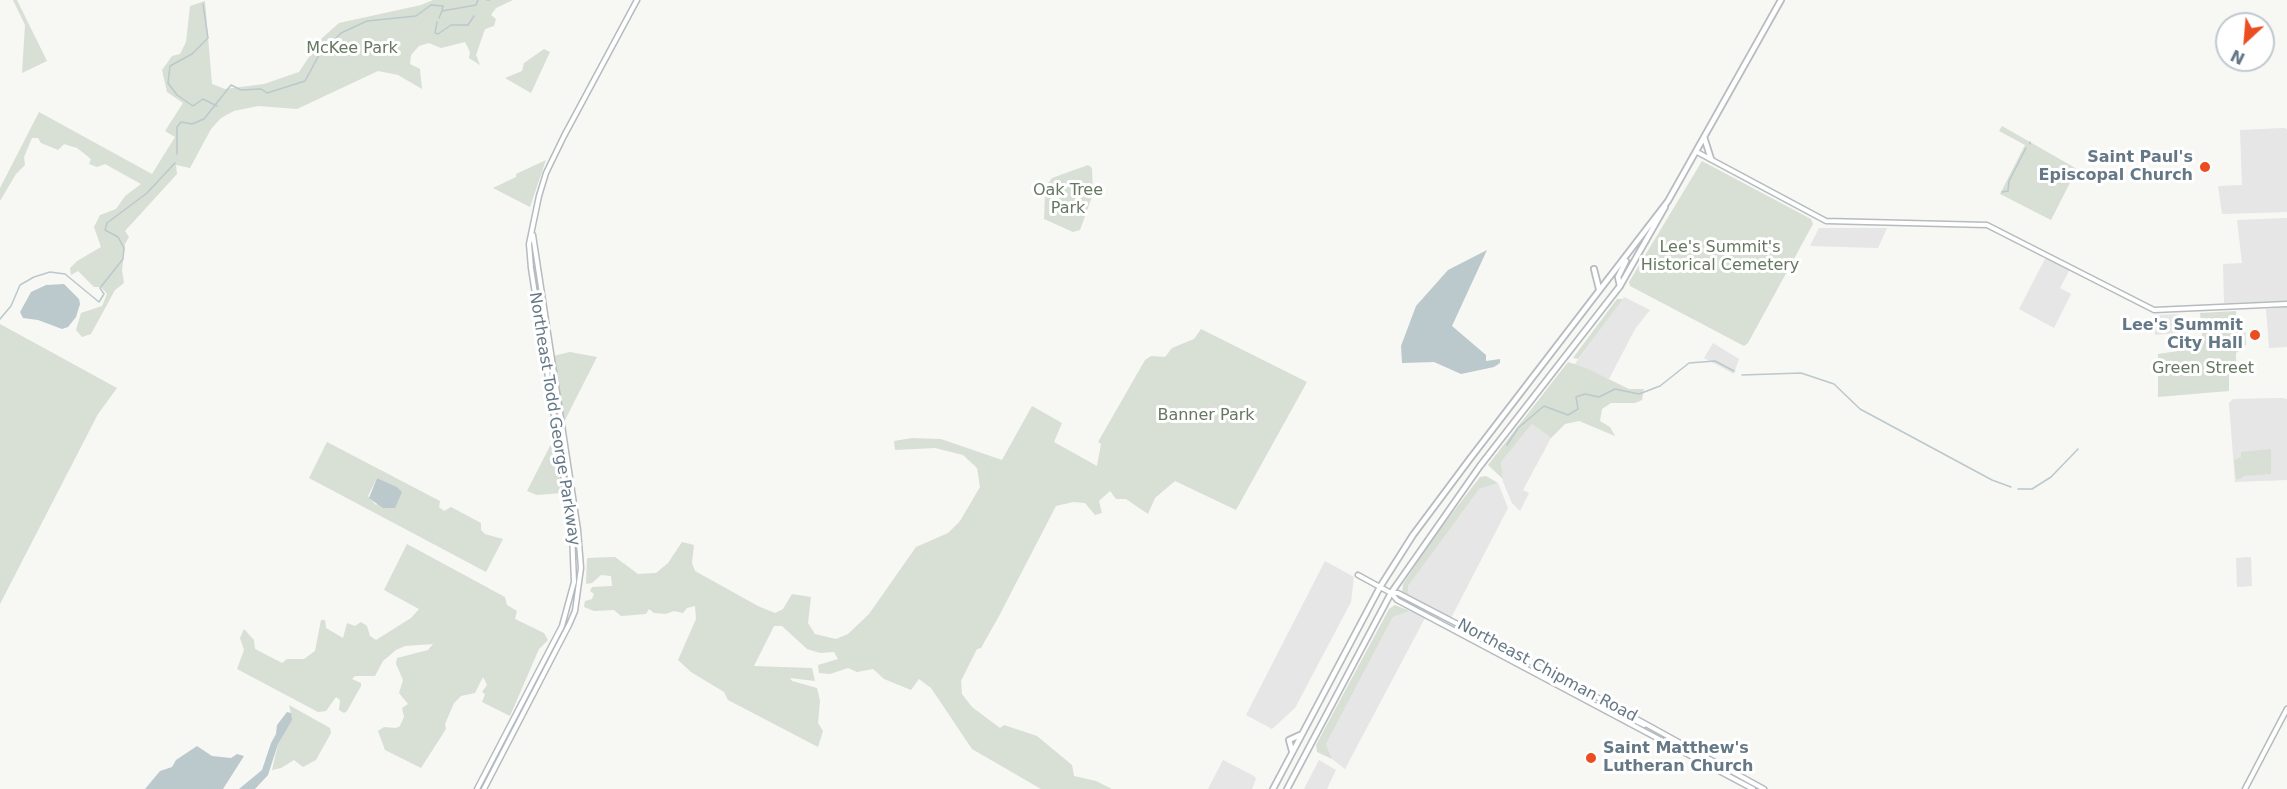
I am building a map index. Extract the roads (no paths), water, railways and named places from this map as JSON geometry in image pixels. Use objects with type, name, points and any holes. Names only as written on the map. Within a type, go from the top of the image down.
[{"type":"main road","name":"Northeast Todd George Parkway","points":[[477,789],[562,626],[574,582],[573,532],[529,244],[546,174],[637,0]]},
{"type":"main road","points":[[1273,789],[1380,587],[1455,479],[1668,201],[1781,0]]},
{"type":"main road","points":[[1704,137],[1711,159]]},
{"type":"main road","points":[[1696,152],[1826,221],[1987,225],[2154,310],[2287,304]]},
{"type":"main road","points":[[1287,789],[1391,593],[1480,466],[1620,286],[1662,216],[1668,201]]},
{"type":"main road","points":[[484,789],[572,619],[581,568],[577,519],[533,235]]},
{"type":"main road","points":[[1620,286],[1618,277],[1634,246]]},
{"type":"main road","points":[[1594,269],[1599,283],[1599,292]]},
{"type":"main road","name":"Northeast Chipman Road","points":[[1358,574],[1391,593],[1397,600],[1753,789]]},
{"type":"main road","name":"Northeast Chipman Road","points":[[1391,593],[1398,593],[1659,730],[1764,789]]},
{"type":"main road","points":[[1423,614],[1425,608]]},
{"type":"main road","points":[[2245,789],[2287,709]]},
{"type":"main road","points":[[1616,715],[1622,714],[1659,730]]},
{"type":"main road","points":[[1292,752],[1289,740],[1302,733]]},
{"type":"main road","points":[[501,743],[506,746]]},
{"type":"waterway","points":[[177,154],[177,127],[181,122],[192,124],[204,119],[231,85],[241,90],[261,89],[267,93],[305,81],[319,55],[341,33],[367,21],[416,16],[431,5],[443,6],[442,11],[476,5],[478,0]]},
{"type":"waterway","points":[[203,4],[208,38],[192,54],[170,66],[168,83],[177,95],[193,106],[203,99],[217,106]]},
{"type":"waterway","points":[[439,18],[442,11]]},
{"type":"waterway","points":[[437,22],[435,33],[438,34],[451,25],[468,25],[474,16]]},
{"type":"waterway","points":[[2002,192],[2008,191],[2009,181],[2026,148]]},
{"type":"waterway","points":[[0,319],[11,306],[20,285],[50,272],[65,274],[99,302],[104,294],[100,288],[123,259],[124,248],[118,237],[105,230],[107,223],[147,193],[175,163]]},
{"type":"waterway","points":[[1507,445],[1518,428],[1544,406],[1568,415],[1578,409],[1576,397],[1585,394],[1599,397],[1615,389],[1639,394],[1660,386],[1689,363],[1715,361],[1734,371]]},
{"type":"waterway","points":[[1742,375],[1801,373],[1834,384],[1860,409],[1992,480],[2011,487]]},
{"type":"waterway","points":[[2018,489],[2032,489],[2051,477],[2078,449]]},
{"type":"place","name":"Saint Paul's Episcopal Church","points":[[2205,167]]},
{"type":"place","name":"Lee's Summit City Hall","points":[[2255,335]]},
{"type":"place","name":"Saint Matthew's Lutheran Church","points":[[1591,758]]},
{"type":"park label","name":"McKee Park","points":[[352,49]]},
{"type":"park label","name":"Oak Tree Park","points":[[1068,200]]},
{"type":"park label","name":"Lee's Summit's Historical Cemetery","points":[[1720,257]]},
{"type":"park label","name":"Green Street","points":[[2203,369]]},
{"type":"park label","name":"Banner Park","points":[[1206,416]]}]
